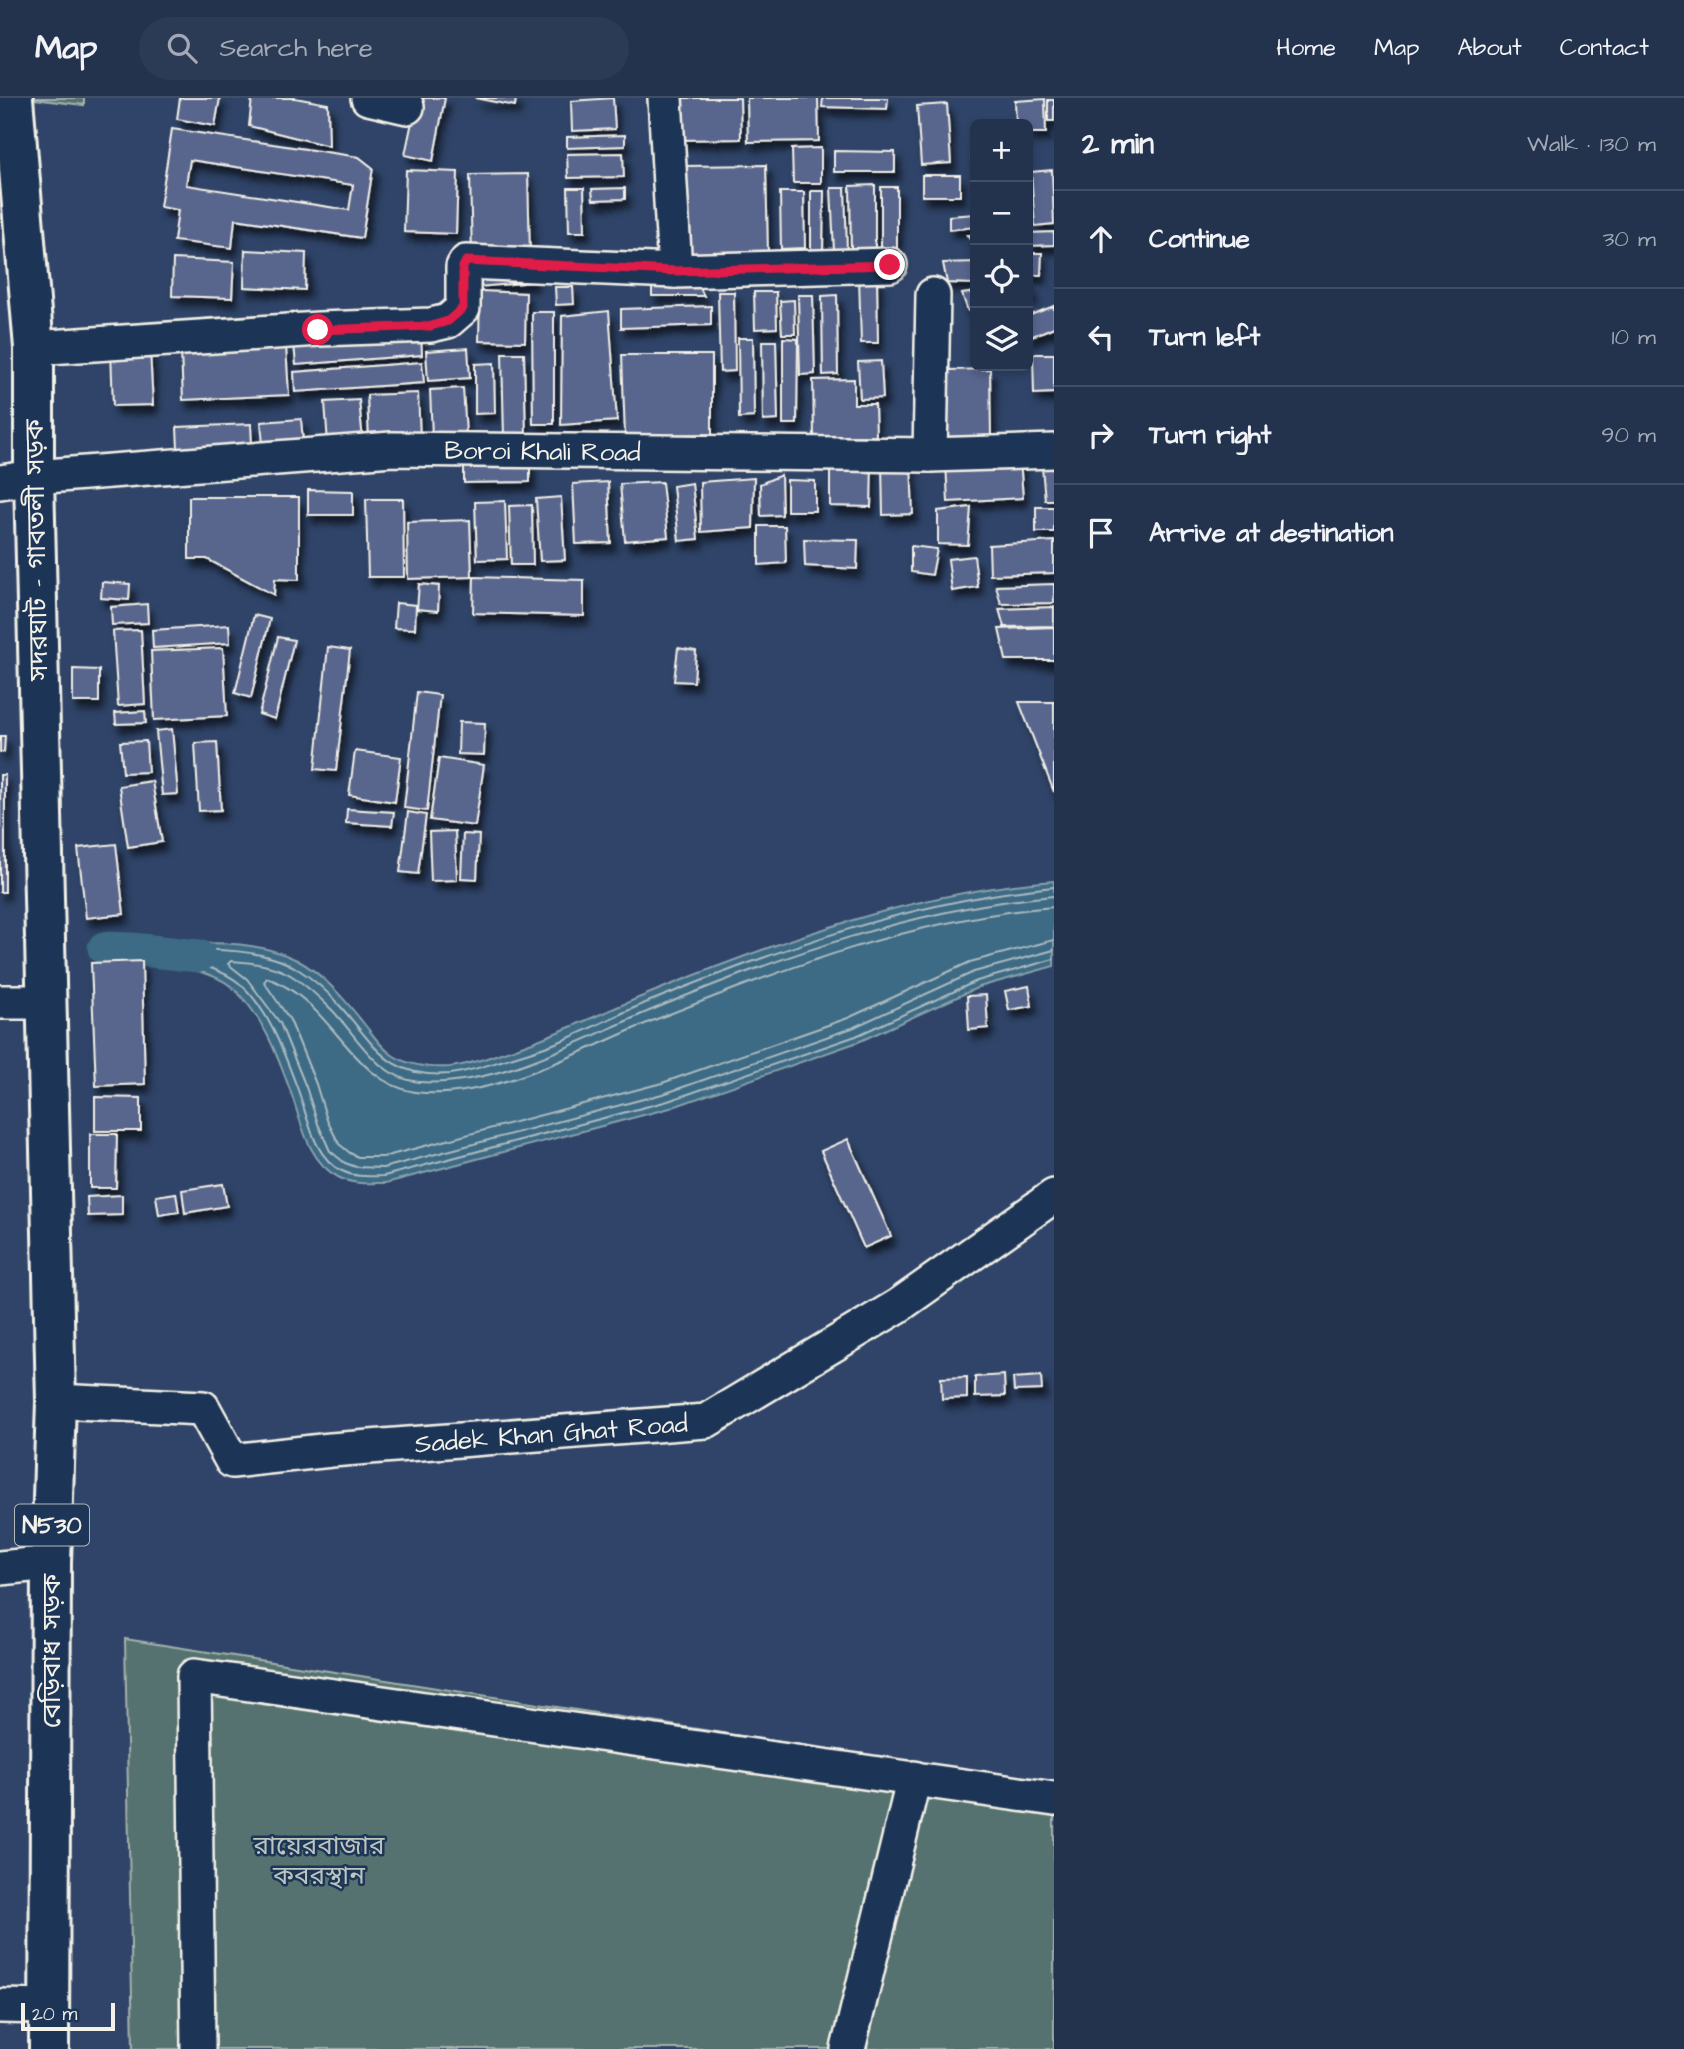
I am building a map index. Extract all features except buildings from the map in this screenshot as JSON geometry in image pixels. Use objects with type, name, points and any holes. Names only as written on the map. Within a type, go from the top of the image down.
[{"type":"highway","name":"সদরঘাট - গাবতলী সড়ক","points":[[9,114],[34,348],[17,479],[47,1002]]},
{"type":"highway","name":"বেড়িবাধ সড়ক","points":[[47,1002],[56,1401],[51,1563],[49,2049]]},
{"type":"street","points":[[368,98],[407,107]]},
{"type":"street","points":[[665,98],[675,271]]},
{"type":"street","points":[[34,348],[318,330],[431,326],[448,321],[463,308],[463,267],[466,261],[675,271],[890,265]]},
{"type":"street","points":[[930,455],[933,295]]},
{"type":"street","name":"Boroi Khali Road","points":[[17,479],[392,449],[930,455],[1054,451]]},
{"type":"street","points":[[0,1002],[47,1002]]},
{"type":"street","name":"Sadek Khan Ghat Road","points":[[56,1401],[203,1408],[232,1461],[331,1450],[706,1421],[898,1306],[1054,1195]]},
{"type":"street","points":[[0,1568],[51,1563]]},
{"type":"street","points":[[198,2049],[194,1676],[1054,1799]]},
{"type":"street","points":[[848,2049],[914,1778]]},
{"type":"street","points":[[0,2006],[50,2007]]},
{"type":"green space","points":[[26,98],[84,98],[84,105]]},
{"type":"green space","name":"রায়েরবাজার কবরস্থান","points":[[125,1639],[1054,1785],[1054,2049],[133,2049]]},
{"type":"water","points":[[1054,881],[1054,966],[979,987],[858,1042],[670,1108],[386,1183],[344,1180],[327,1170],[306,1139],[269,1038],[246,1002],[220,979],[161,963],[154,959],[152,953],[156,948],[209,943],[246,945],[281,953],[307,966],[326,981],[390,1053],[414,1064],[450,1067],[476,1062],[520,1047],[696,975],[847,922],[951,896]]},
{"type":"waterway","points":[[104,948],[199,956]]},
{"type":"route","points":[[318,330],[431,326],[448,321],[463,308],[463,267],[466,261],[675,271],[890,265]]}]
